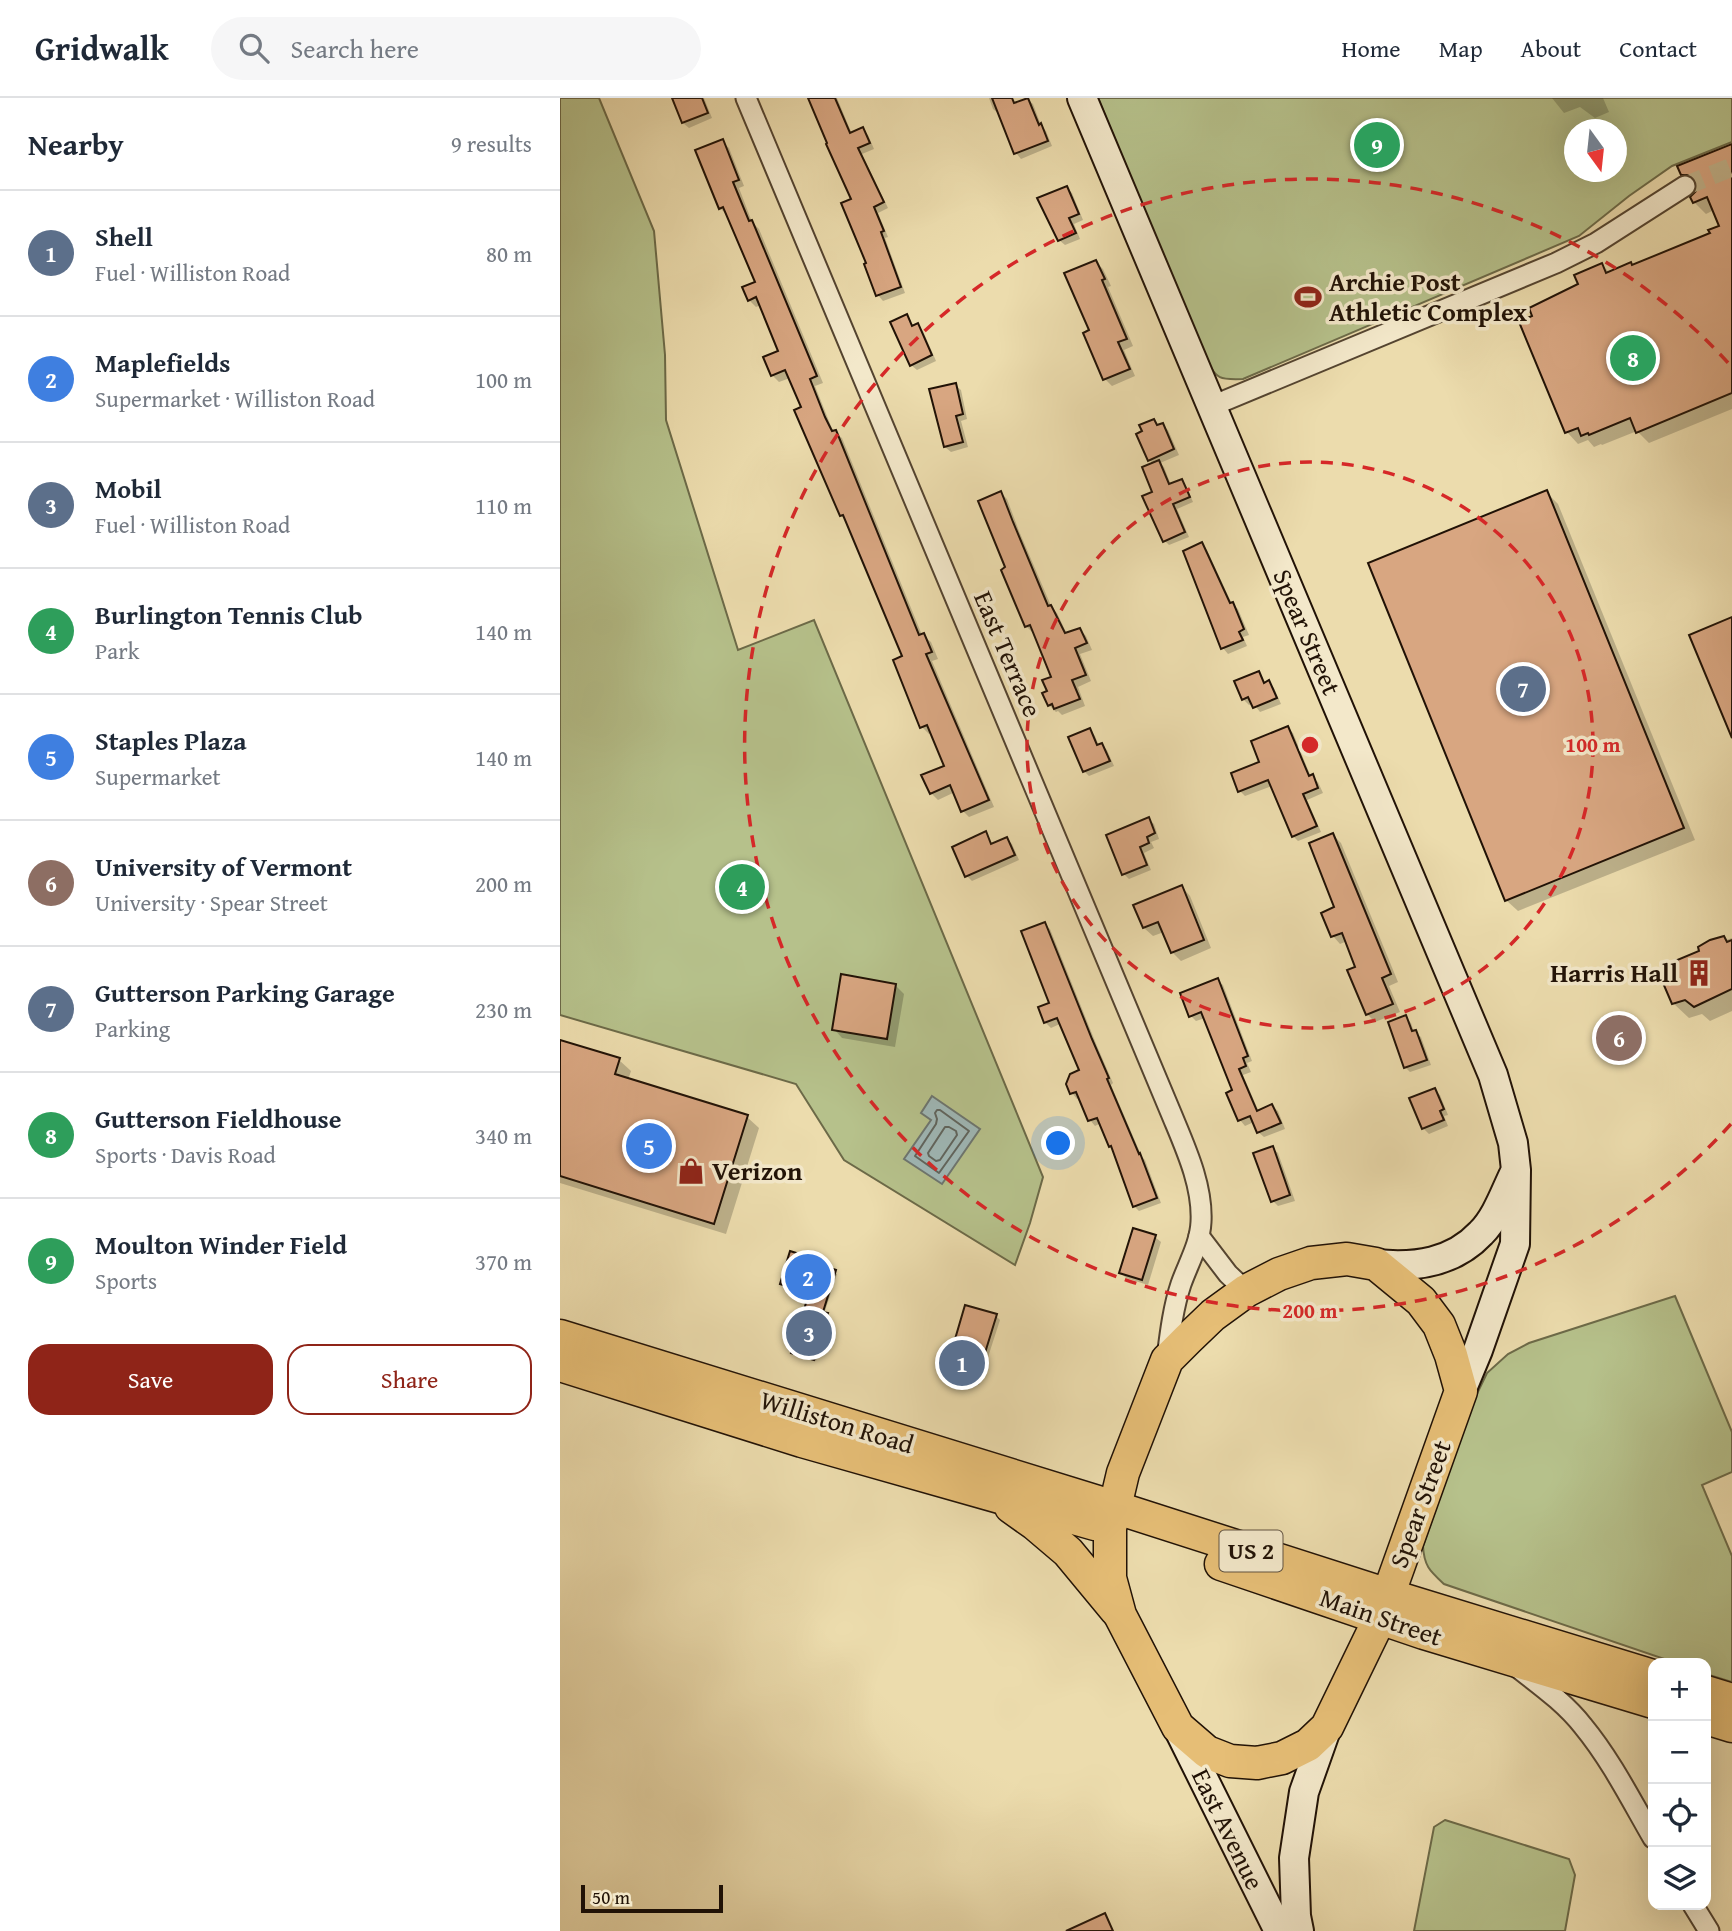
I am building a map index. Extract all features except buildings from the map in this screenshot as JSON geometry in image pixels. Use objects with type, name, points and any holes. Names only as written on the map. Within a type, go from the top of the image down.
[{"type":"main road","name":"Spear Street","points":[[1082,98],[1493,1075],[1513,1143],[1516,1171],[1515,1244],[1384,1607]]},
{"type":"main road","points":[[1112,1518],[1123,1473],[1167,1360],[1213,1315],[1246,1291],[1279,1274],[1311,1263],[1348,1259],[1395,1266],[1444,1259],[1458,1252],[1482,1232],[1495,1213],[1516,1171]]},
{"type":"main road","points":[[1376,1264],[1421,1301],[1439,1325],[1461,1391]]},
{"type":"main road","name":"Williston Road","points":[[560,1336],[943,1456],[1112,1518]]},
{"type":"main road","name":"Williston Road","points":[[560,1365],[802,1441],[992,1495],[1112,1518]]},
{"type":"main road","points":[[992,1495],[1035,1524],[1068,1552],[1120,1615]]},
{"type":"main road","name":"Main Street","points":[[1112,1518],[1384,1607],[1648,1675]]},
{"type":"main road","name":"East Avenue","points":[[1112,1518],[1110,1578],[1120,1615],[1279,1931]]},
{"type":"main road","name":"Main Street","points":[[1384,1607],[1502,1656],[1648,1700]]},
{"type":"main road","name":"East Avenue","points":[[1299,1931],[1294,1858],[1304,1792],[1326,1727],[1384,1607]]},
{"type":"main road","points":[[1711,1694],[1732,1700]]},
{"type":"main road","points":[[1711,1720],[1732,1727]]},
{"type":"main road","name":"East Avenue","points":[[1178,1727],[1207,1752],[1230,1761],[1257,1763],[1282,1758],[1308,1745],[1326,1727]]},
{"type":"street","name":"East Terrace","points":[[746,98],[1179,1133],[1198,1192],[1202,1224],[1180,1286],[1167,1360]]},
{"type":"street","points":[[1212,406],[1556,263],[1596,243],[1685,186]]},
{"type":"street","points":[[1199,1236],[1228,1274],[1246,1291]]},
{"type":"street","points":[[1502,1656],[1562,1704],[1582,1725],[1611,1766],[1648,1829]]},
{"type":"street","points":[[1696,1910],[1709,1931]]},
{"type":"green space","points":[[560,98],[599,98],[654,231],[665,355],[666,420],[738,650],[814,620],[1043,1177],[1015,1265],[844,1160],[796,1084],[560,1015]]},
{"type":"green space","name":"Archie Post Athletic Complex","points":[[1098,98],[1732,98],[1732,142],[1672,166],[1579,236],[1243,379],[1219,377],[1205,358]]},
{"type":"green space","points":[[1675,1296],[1732,1432],[1732,1472],[1702,1485],[1732,1556],[1732,1682],[1711,1676],[1711,1658],[1661,1658],[1444,1584],[1429,1568],[1423,1546],[1473,1402],[1487,1373],[1508,1354],[1529,1343]]},
{"type":"green space","points":[[1445,1820],[1569,1859],[1575,1875],[1565,1931],[1414,1931],[1434,1827]]},
{"type":"water","points":[[932,1096],[980,1129],[942,1184],[904,1159],[931,1120],[921,1113]]},
{"type":"tunnel","points":[[1685,186],[1732,167]]},
{"type":"place","name":"Moulton Winder Field","points":[[1377,145]]},
{"type":"place","name":"Archie Post Athletic Complex","points":[[1308,297]]},
{"type":"place","name":"Gutterson Fieldhouse","points":[[1633,358]]},
{"type":"place","name":"Gutterson Parking Garage","points":[[1523,689]]},
{"type":"place","name":"Burlington Tennis Club","points":[[742,887]]},
{"type":"place","name":"Harris Hall","points":[[1699,973]]},
{"type":"place","name":"University of Vermont","points":[[1619,1038]]},
{"type":"place","name":"Staples Plaza","points":[[649,1146]]},
{"type":"place","name":"Verizon","points":[[691,1171]]},
{"type":"place","name":"Maplefields","points":[[808,1277]]},
{"type":"place","name":"Mobil","points":[[809,1333]]},
{"type":"place","name":"Shell","points":[[962,1363]]}]
